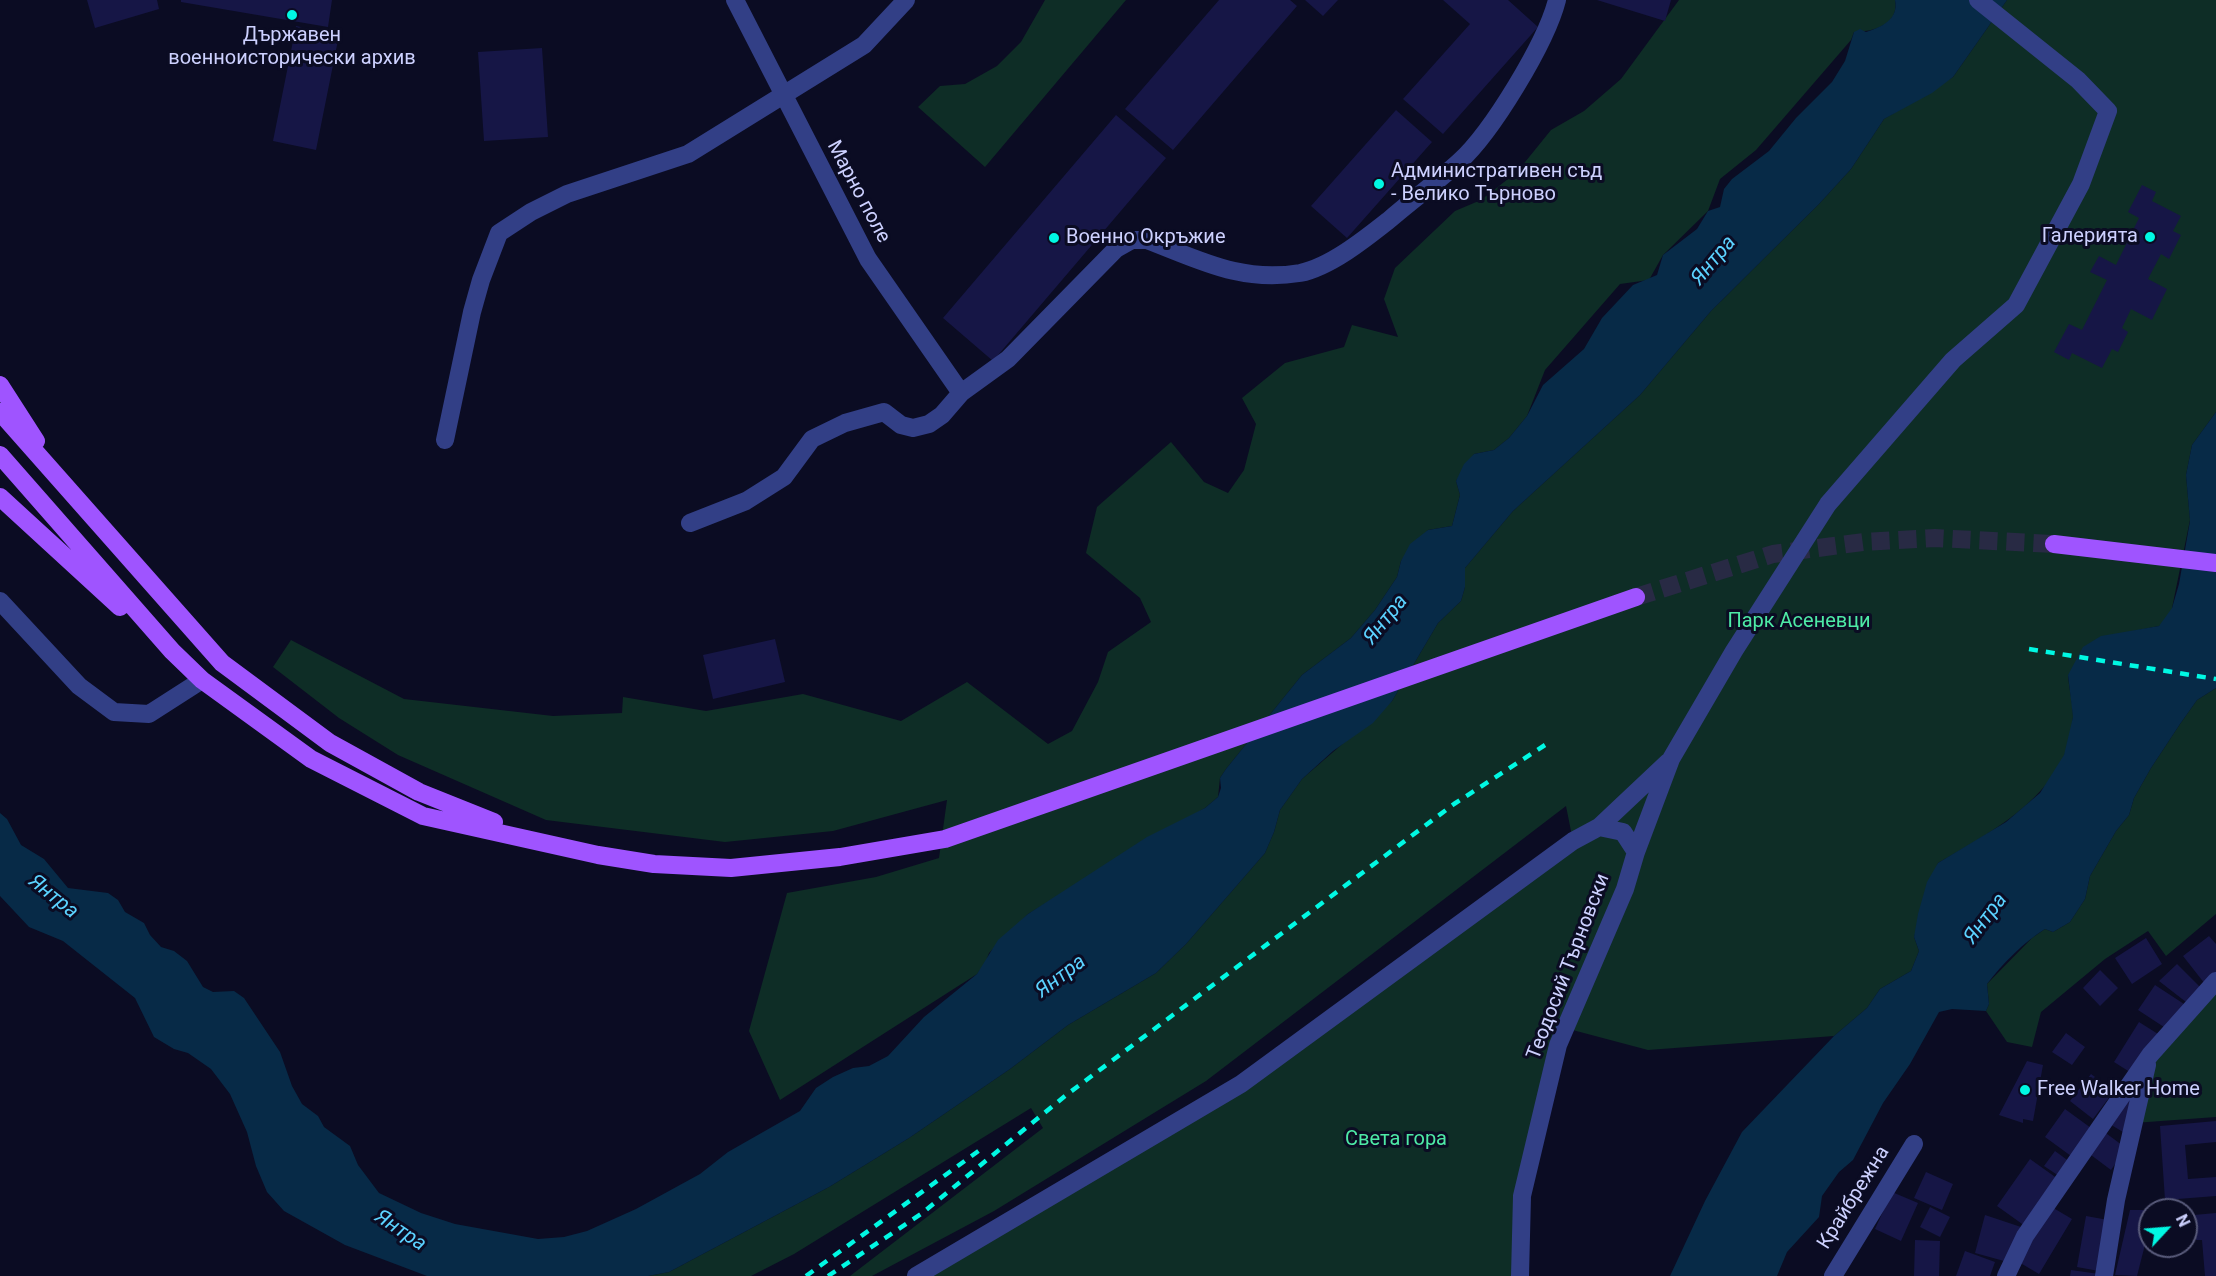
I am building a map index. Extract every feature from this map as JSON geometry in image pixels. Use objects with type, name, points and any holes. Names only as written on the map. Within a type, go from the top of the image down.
[{"type":"main road","points":[[0,386],[67,491]]},
{"type":"main road","points":[[0,412],[67,491],[222,663],[330,742],[419,792],[540,841]]},
{"type":"main road","points":[[0,455],[172,651]]},
{"type":"main road","points":[[0,497],[94,585],[172,651],[202,680],[311,759],[423,816],[654,864],[731,868],[840,857],[945,839],[1636,597]]},
{"type":"main road","points":[[2054,544],[2216,563]]},
{"type":"street","name":"Марно поле","points":[[735,0],[868,259],[961,393]]},
{"type":"street","points":[[445,440],[472,312],[481,280],[499,233],[531,212],[567,194],[688,154],[864,45],[906,0]]},
{"type":"street","points":[[690,523],[746,501],[784,477],[812,439],[845,423],[884,412],[901,425],[913,428],[929,424],[942,415],[961,393],[1008,359],[1116,249],[1132,240],[1147,240],[1237,274],[1274,276],[1303,272],[1353,249],[1461,160],[1509,99],[1552,18],[1557,0]]},
{"type":"street","points":[[916,1276],[1241,1084],[1573,841],[1599,827],[1671,759],[1734,651],[1828,504],[1953,360],[2016,305],[2081,184],[2108,111],[2078,80],[1978,0]]},
{"type":"street","points":[[0,601],[79,686],[114,712],[149,714],[202,680]]},
{"type":"street","name":"Теодосий Търновски","points":[[1520,1276],[1522,1196],[1558,1045],[1625,889],[1636,852],[1671,759]]},
{"type":"street","points":[[1599,827],[1623,832],[1636,852]]},
{"type":"street","points":[[2006,1276],[2025,1236],[2150,1055],[2216,981]]},
{"type":"street","points":[[2104,1276],[2116,1200],[2150,1055]]},
{"type":"street","name":"Крайбрежна","points":[[1833,1276],[1914,1143]]},
{"type":"green space","points":[[1045,0],[1126,0],[985,167],[918,107],[940,86],[965,84],[997,66],[1021,42]]},
{"type":"green space","points":[[1679,0],[1895,0],[1895,8],[1889,21],[1883,25],[1854,32],[1851,40],[1756,150],[1720,179],[1708,211],[1663,255],[1649,280],[1620,284],[1545,370],[1527,416],[1509,438],[1494,450],[1474,454],[1456,481],[1460,495],[1452,526],[1428,530],[1401,561],[1397,577],[1375,610],[1351,638],[1302,675],[1226,769],[1220,778],[1218,797],[1205,808],[1028,914],[989,953],[985,964],[977,974],[780,1100],[749,1031],[787,893],[876,877],[939,858],[947,800],[833,831],[725,842],[546,820],[398,755],[339,718],[273,667],[291,640],[404,699],[553,716],[622,713],[623,697],[706,711],[803,694],[901,721],[967,682],[1048,744],[1072,731],[1098,682],[1108,652],[1151,622],[1140,598],[1086,553],[1097,507],[1171,442],[1204,482],[1228,493],[1244,470],[1256,424],[1242,398],[1285,363],[1344,347],[1352,325],[1398,337],[1384,299],[1395,268],[1455,211],[1481,200],[1517,172],[1551,130],[1584,111],[1621,79]]},
{"type":"green space","name":"Парк Асеневци","points":[[2007,0],[2216,0],[2216,412],[2192,445],[2186,475],[2190,520],[2172,608],[2175,616],[2159,626],[2134,631],[2068,675],[2073,717],[2069,743],[2059,767],[2044,787],[2005,822],[1938,863],[1914,937],[1919,951],[1911,971],[1880,989],[1867,1008],[1834,1036],[1648,1050],[1565,1028],[1522,1196],[1520,1276],[916,1276],[1241,1084],[1573,841],[1566,806],[1206,1081],[994,1211],[872,1276],[850,1276],[1043,1128],[1031,1108],[794,1254],[751,1276],[648,1276],[669,1272],[829,1187],[909,1138],[1010,1069],[1068,1025],[1156,973],[1186,944],[1265,853],[1280,810],[1302,779],[1392,701],[1438,623],[1461,601],[1465,587],[1465,568],[1513,511],[1640,395],[1711,311],[1851,169],[1884,119],[1953,77]]},
{"type":"green space","points":[[2216,688],[2216,914],[2166,956],[2148,931],[2105,959],[2041,1012],[2032,1047],[2007,1042],[1986,1011],[1989,1004],[1987,984],[2032,938],[2045,929],[2053,932],[2070,922],[2085,899],[2090,876],[2116,831],[2129,815],[2134,798],[2151,768],[2197,700]]},
{"type":"green space","points":[[2216,981],[2216,1117],[2134,1123],[2150,1055]]},
{"type":"water","name":"Янтра","points":[[1895,0],[2007,0],[1953,77],[1932,93],[1884,119],[1851,169],[1711,311],[1640,395],[1513,511],[1465,568],[1465,587],[1461,601],[1438,623],[1392,701],[1373,723],[1333,751],[1302,779],[1280,810],[1265,853],[1186,944],[1156,973],[1068,1025],[1010,1069],[909,1138],[829,1187],[669,1272],[648,1276],[427,1276],[345,1245],[284,1211],[267,1192],[256,1166],[247,1132],[230,1094],[211,1069],[188,1053],[174,1049],[154,1037],[135,998],[63,941],[29,927],[0,896],[0,813],[7,819],[21,845],[44,859],[68,888],[108,893],[118,900],[125,912],[144,923],[150,935],[161,947],[174,951],[187,961],[203,987],[213,992],[234,991],[244,998],[280,1052],[292,1086],[302,1104],[318,1116],[324,1127],[350,1146],[358,1165],[379,1193],[421,1213],[455,1224],[538,1239],[564,1237],[587,1231],[636,1209],[700,1174],[728,1152],[800,1111],[816,1088],[833,1077],[853,1068],[869,1066],[888,1056],[924,1017],[977,974],[998,940],[1028,914],[1147,837],[1205,808],[1218,797],[1221,788],[1220,778],[1226,769],[1302,675],[1351,638],[1375,610],[1397,577],[1401,561],[1410,544],[1428,530],[1452,526],[1460,495],[1456,481],[1464,464],[1474,454],[1494,450],[1509,438],[1527,416],[1543,385],[1584,349],[1602,318],[1633,285],[1657,275],[1663,255],[1697,229],[1708,211],[1720,207],[1724,189],[1732,179],[1769,151],[1796,118],[1832,82],[1845,61],[1854,32],[1860,29],[1866,32],[1888,21],[1896,7]]},
{"type":"water","name":"Янтра","points":[[2216,412],[2216,688],[2197,700],[2151,768],[2134,798],[2129,815],[2116,831],[2090,876],[2085,899],[2070,922],[2053,932],[2045,929],[2037,934],[1999,969],[1987,984],[1989,1004],[1986,1011],[1952,1009],[1939,1012],[1910,1064],[1883,1103],[1853,1160],[1839,1172],[1822,1196],[1819,1217],[1787,1252],[1777,1276],[1670,1276],[1705,1201],[1742,1132],[1834,1036],[1867,1008],[1880,989],[1911,971],[1919,951],[1914,937],[1918,914],[1927,882],[1938,863],[2006,822],[2040,793],[2064,755],[2073,717],[2068,675],[2083,647],[2101,636],[2159,626],[2172,608],[2179,584],[2190,521],[2186,475],[2192,445]]},
{"type":"building","points":[[87,0],[157,0],[159,9],[95,28]]},
{"type":"building","name":"Държавен военноисторически архив","points":[[181,0],[332,0],[328,27],[181,2]]},
{"type":"building","points":[[1219,0],[1290,0],[1297,6],[1173,150],[1125,109]]},
{"type":"building","points":[[1305,0],[1338,0],[1323,16]]},
{"type":"building","points":[[1443,0],[1508,0],[1538,27],[1443,134],[1403,99],[1470,24]]},
{"type":"building","points":[[1597,0],[1671,0],[1665,21]]},
{"type":"building","points":[[296,26],[339,35],[316,150],[273,141]]},
{"type":"building","points":[[542,48],[548,137],[484,141],[478,52]]},
{"type":"building","points":[[1396,110],[1432,142],[1347,238],[1311,206]]},
{"type":"building","name":"Военно Окръжие","points":[[1116,115],[1166,158],[993,361],[943,318]]},
{"type":"building","points":[[2142,185],[2156,192],[2152,201],[2181,216],[2173,231],[2181,235],[2169,259],[2161,254],[2148,279],[2167,289],[2152,320],[2131,309],[2122,328],[2128,332],[2118,352],[2112,349],[2102,368],[2072,353],[2069,360],[2054,352],[2069,324],[2082,330],[2107,280],[2090,272],[2099,256],[2116,265],[2139,218],[2128,212]]},
{"type":"building","points":[[775,639],[785,682],[713,699],[703,655]]},
{"type":"building","points":[[2209,936],[2216,944],[2216,975],[2205,984],[2183,956]]},
{"type":"building","points":[[2146,938],[2162,964],[2132,984],[2115,958]]},
{"type":"building","points":[[2177,964],[2201,988],[2186,1002],[2159,981]]},
{"type":"building","points":[[2100,970],[2118,988],[2100,1006],[2083,988]]},
{"type":"building","points":[[2155,985],[2184,1004],[2167,1029],[2138,1010]]},
{"type":"building","points":[[2139,1022],[2158,1034],[2133,1074],[2114,1062]]},
{"type":"building","points":[[2066,1033],[2085,1047],[2072,1065],[2052,1052]]},
{"type":"building","name":"Free Walker Home","points":[[2027,1061],[2043,1065],[2033,1121],[2023,1119],[2023,1123],[1999,1115]]},
{"type":"building","points":[[2091,1074],[2114,1091],[2093,1119],[2070,1101]]},
{"type":"building","points":[[2127,1094],[2136,1098],[2128,1135],[2108,1123]]},
{"type":"building","points":[[2065,1109],[2091,1128],[2071,1156],[2045,1137]]},
{"type":"building","points":[[2216,1121],[2216,1142],[2185,1145],[2188,1179],[2216,1177],[2216,1196],[2165,1198],[2160,1126]]},
{"type":"building","points":[[2103,1131],[2126,1148],[2111,1170],[2087,1152]]},
{"type":"building","points":[[2055,1151],[2070,1162],[2059,1176],[2044,1166]]},
{"type":"building","points":[[2030,1159],[2058,1179],[2025,1226],[1997,1206]]},
{"type":"building","points":[[1926,1172],[1953,1184],[1942,1210],[1914,1198]]},
{"type":"building","points":[[1892,1192],[1918,1203],[1901,1241],[1875,1229]]},
{"type":"building","points":[[2050,1206],[2072,1219],[2039,1274],[2017,1261]]},
{"type":"building","points":[[1930,1207],[1950,1217],[1940,1237],[1920,1227]]},
{"type":"building","points":[[2130,1210],[2138,1210],[2138,1258],[2142,1258],[2137,1276],[2115,1275]]},
{"type":"building","points":[[2216,1213],[2216,1276],[2205,1276],[2202,1240],[2198,1240],[2198,1215]]},
{"type":"building","points":[[1985,1215],[2021,1227],[2004,1261],[1975,1253]]},
{"type":"building","points":[[2086,1216],[2108,1220],[2099,1271],[2077,1267]]},
{"type":"building","points":[[1915,1240],[1940,1241],[1939,1276],[1914,1276]]},
{"type":"building","points":[[1965,1251],[1995,1262],[1990,1276],[1956,1276]]},
{"type":"building","points":[[2071,1270],[2099,1274],[2098,1276],[2070,1276]]},
{"type":"tunnel","points":[[1636,597],[1773,554],[1863,542],[1935,538],[2054,544]]},
{"type":"railway","points":[[2029,649],[2216,679]]},
{"type":"railway","points":[[828,1276],[921,1214],[1065,1096],[1454,804],[1545,745]]},
{"type":"railway","points":[[806,1276],[984,1147]]},
{"type":"place","name":"Държавен военноисторически архив","points":[[292,15]]},
{"type":"place","name":"Административен съд - Велико Търново","points":[[1379,184]]},
{"type":"place","name":"Галерията","points":[[2150,237]]},
{"type":"place","name":"Военно Окръжие","points":[[1054,238]]},
{"type":"place","name":"Free Walker Home","points":[[2025,1090]]},
{"type":"park label","name":"Света гора","points":[[1396,1140]]}]
